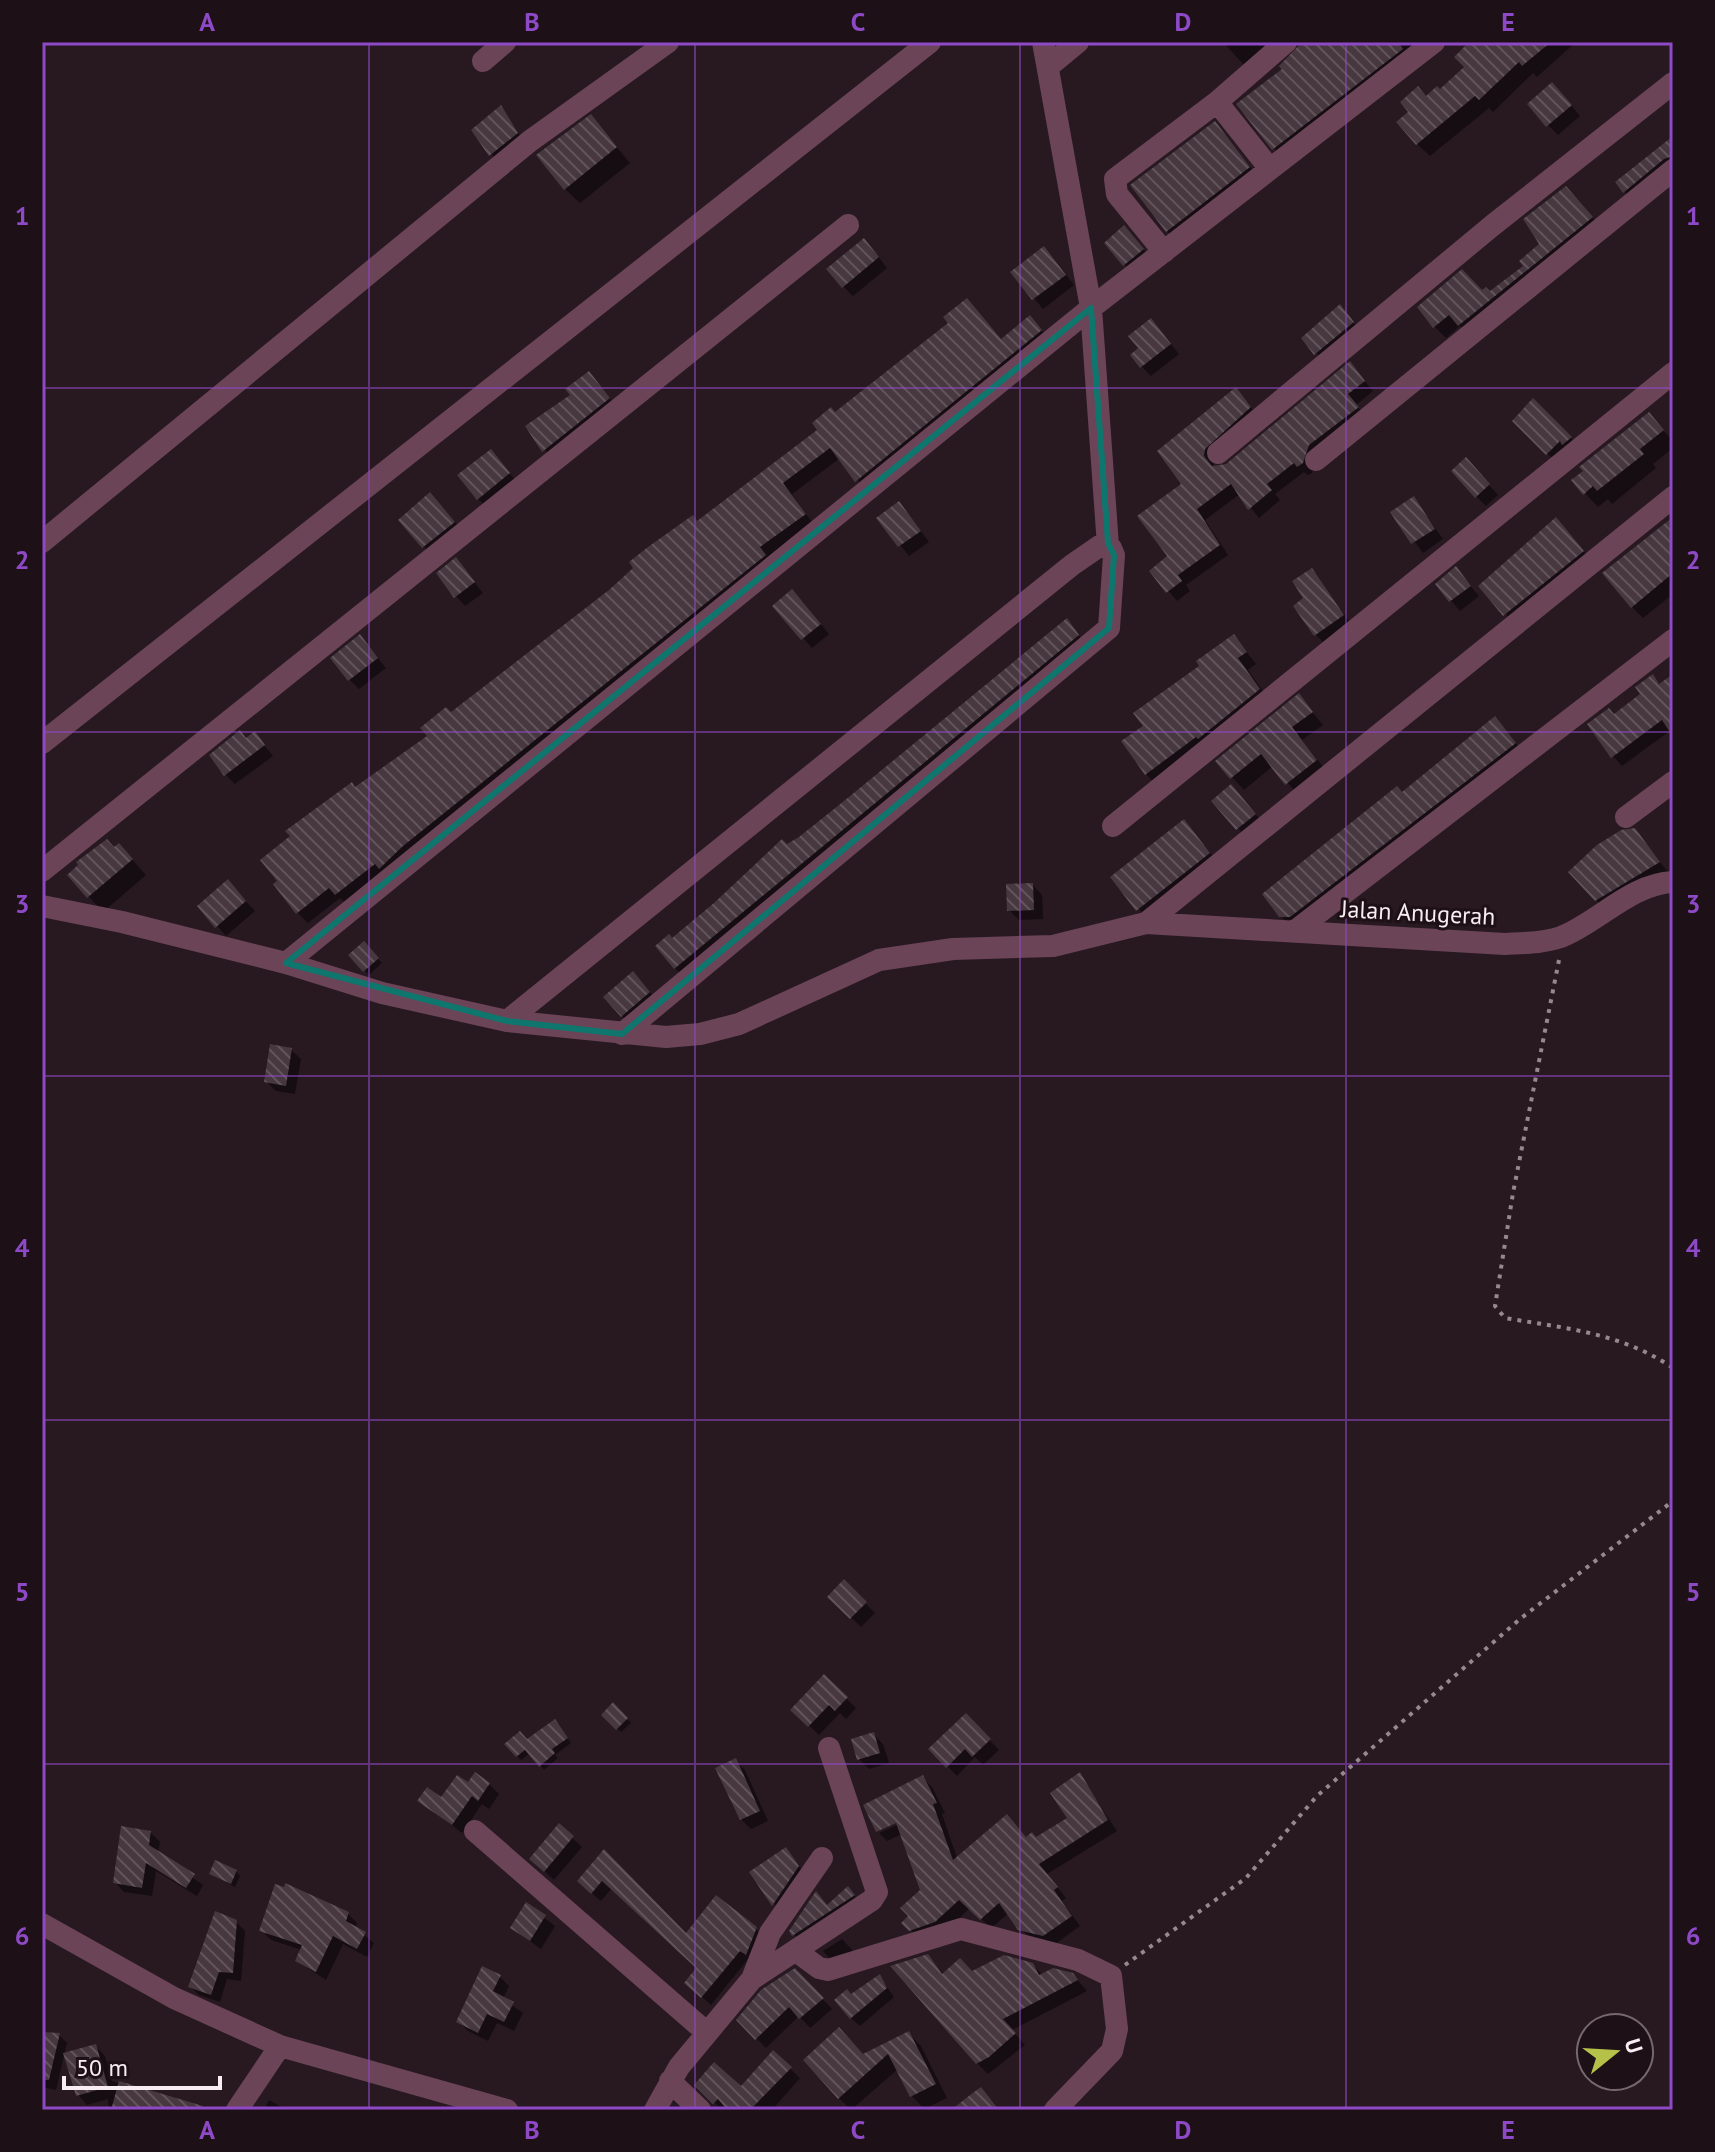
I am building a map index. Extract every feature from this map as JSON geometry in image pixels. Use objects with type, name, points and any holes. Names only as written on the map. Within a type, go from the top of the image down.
[{"type":"street","points":[[483,61],[505,42]]},
{"type":"street","points":[[42,542],[520,148],[668,42]]},
{"type":"street","points":[[42,743],[930,42]]},
{"type":"street","points":[[622,1034],[1109,628],[1114,555],[1108,546],[1091,308],[1043,42]]},
{"type":"street","points":[[1049,66],[1078,42]]},
{"type":"street","points":[[1164,252],[1117,194],[1115,179],[1217,102],[1286,42]]},
{"type":"street","points":[[286,963],[1091,308],[1270,169],[1421,46]]},
{"type":"street","points":[[1218,453],[1493,225],[1673,83]]},
{"type":"street","points":[[1217,102],[1270,169]]},
{"type":"street","points":[[1316,460],[1673,170]]},
{"type":"street","points":[[42,871],[848,225]]},
{"type":"street","points":[[1113,826],[1673,373]]},
{"type":"street","points":[[42,906],[122,922],[286,963],[382,993],[507,1021],[666,1037],[739,1024],[855,969],[912,953],[1053,946],[1146,923],[1673,497]]},
{"type":"street","points":[[507,1021],[1072,565],[1101,545],[1108,546]]},
{"type":"street","points":[[1295,931],[1673,640]]},
{"type":"street","points":[[1626,817],[1673,782]]},
{"type":"street","name":"Jalan Anugerah","points":[[1146,923],[1505,944],[1564,936],[1636,892],[1673,882]]},
{"type":"street","points":[[655,2110],[670,2081],[706,2032],[752,1979],[872,1900],[877,1892],[829,1748]]},
{"type":"street","points":[[475,1831],[706,2032]]},
{"type":"street","points":[[752,1979],[770,1933],[822,1858]]},
{"type":"street","points":[[42,1924],[174,1998],[280,2046],[507,2110]]},
{"type":"street","points":[[796,1951],[828,1970],[961,1929],[1086,1962],[1111,1976],[1117,2029],[1112,2051],[1055,2110]]},
{"type":"street","points":[[237,2110],[280,2046]]},
{"type":"street","points":[[670,2081],[700,2110]]},
{"type":"path","points":[[1564,936],[1513,1193],[1495,1306],[1505,1318],[1605,1335],[1628,1343],[1673,1368]]},
{"type":"path","points":[[1111,1976],[1246,1878],[1317,1796],[1520,1619],[1673,1501]]},
{"type":"highlighted area","points":[[1091,308],[1108,543],[1114,555],[1109,628],[622,1034],[507,1021],[286,963]]},
{"type":"building","points":[[1302,42],[1398,42],[1403,49],[1272,150],[1236,104],[1282,69],[1279,66]]},
{"type":"building","points":[[1469,42],[1551,42],[1522,66],[1519,62],[1479,100],[1475,96],[1416,145],[1396,122],[1408,112],[1400,102],[1418,86],[1426,96],[1437,86],[1440,89],[1464,67],[1454,57]]},
{"type":"building","points":[[1552,82],[1572,105],[1546,127],[1527,104]]},
{"type":"building","points":[[501,105],[518,133],[489,156],[471,130]]},
{"type":"building","points":[[591,114],[617,147],[564,190],[536,155]]},
{"type":"building","points":[[1215,121],[1250,167],[1166,232],[1130,185]]},
{"type":"building","points":[[1673,136],[1673,156],[1664,159],[1623,193],[1615,182]]},
{"type":"building","points":[[1566,186],[1593,217],[1458,326],[1449,315],[1433,328],[1417,307],[1462,269],[1482,290],[1486,287],[1490,291],[1523,266],[1519,261],[1539,244],[1523,219]]},
{"type":"building","points":[[1124,225],[1144,249],[1123,266],[1104,243]]},
{"type":"building","points":[[864,238],[879,257],[842,288],[826,269]]},
{"type":"building","points":[[1044,246],[1066,275],[1032,300],[1010,272]]},
{"type":"building","points":[[967,298],[1001,339],[1030,315],[1042,330],[855,482],[830,448],[783,483],[806,514],[760,547],[766,555],[403,846],[379,869],[375,864],[335,895],[329,888],[296,914],[273,884],[277,881],[260,860],[290,836],[285,831],[352,782],[355,787],[427,736],[420,728],[446,707],[451,712],[609,590],[633,568],[629,562],[648,547],[693,515],[697,521],[817,430],[812,423],[831,407],[835,412],[948,323],[943,317]]},
{"type":"building","points":[[1340,304],[1354,322],[1314,355],[1301,338]]},
{"type":"building","points":[[1151,318],[1171,344],[1140,368],[1130,355],[1138,348],[1128,336]]},
{"type":"building","points":[[1350,361],[1365,381],[1348,394],[1359,407],[1309,445],[1303,463],[1297,467],[1294,463],[1267,484],[1272,490],[1248,510],[1231,484],[1197,509],[1220,545],[1178,575],[1182,581],[1166,593],[1149,571],[1167,556],[1137,516],[1181,484],[1157,451],[1236,387],[1251,407],[1205,449],[1204,456],[1212,466],[1226,464]]},
{"type":"building","points":[[589,371],[610,398],[542,452],[525,426],[570,395],[565,389]]},
{"type":"building","points":[[1533,398],[1572,437],[1562,445],[1560,441],[1546,455],[1512,421]]},
{"type":"building","points":[[1649,412],[1664,430],[1640,449],[1644,454],[1597,491],[1593,486],[1583,495],[1571,480],[1583,471],[1579,467]]},
{"type":"building","points":[[491,449],[510,473],[477,500],[457,475]]},
{"type":"building","points":[[1466,457],[1490,484],[1475,498],[1451,471]]},
{"type":"building","points":[[430,492],[455,522],[422,548],[398,520]]},
{"type":"building","points":[[1414,496],[1435,529],[1411,544],[1390,512]]},
{"type":"building","points":[[899,501],[921,531],[898,547],[876,518]]},
{"type":"building","points":[[1556,517],[1584,551],[1503,616],[1478,586]]},
{"type":"building","points":[[1673,517],[1673,573],[1631,608],[1602,573]]},
{"type":"building","points":[[456,557],[475,582],[454,598],[436,573]]},
{"type":"building","points":[[1456,566],[1471,586],[1449,602],[1435,584]]},
{"type":"building","points":[[1312,568],[1344,615],[1314,636],[1293,606],[1303,598],[1292,581]]},
{"type":"building","points":[[792,589],[821,624],[801,640],[772,606]]},
{"type":"building","points":[[1067,618],[1079,635],[674,969],[655,946],[669,934],[672,938],[714,903],[782,839],[787,844],[799,837]]},
{"type":"building","points":[[360,634],[378,658],[348,681],[330,658]]},
{"type":"building","points":[[1234,634],[1247,652],[1238,658],[1260,689],[1198,739],[1196,737],[1145,775],[1121,741],[1143,726],[1133,713],[1199,666],[1196,661]]},
{"type":"building","points":[[1653,674],[1659,684],[1673,674],[1673,737],[1662,720],[1611,758],[1587,724],[1609,708],[1614,714],[1640,694],[1635,687]]},
{"type":"building","points":[[1299,693],[1313,712],[1292,727],[1317,760],[1285,785],[1261,754],[1230,779],[1215,761]]},
{"type":"building","points":[[1495,716],[1516,743],[1290,917],[1279,917],[1262,894],[1397,786],[1402,792]]},
{"type":"building","points":[[240,730],[246,738],[255,731],[265,745],[224,776],[209,755]]},
{"type":"building","points":[[1231,784],[1256,814],[1236,830],[1211,801]]},
{"type":"building","points":[[1184,819],[1210,853],[1136,911],[1110,877]]},
{"type":"building","points":[[1635,828],[1660,862],[1595,901],[1568,872],[1597,845],[1621,830]]},
{"type":"building","points":[[107,839],[114,847],[119,843],[133,859],[87,898],[67,875],[78,865],[76,862]]},
{"type":"building","points":[[228,879],[246,901],[215,928],[197,906]]},
{"type":"building","points":[[1033,883],[1034,910],[1007,911],[1006,884]]},
{"type":"building","points":[[364,941],[379,958],[363,972],[348,955]]},
{"type":"building","points":[[633,971],[650,992],[621,1017],[603,997]]},
{"type":"building","points":[[270,1044],[292,1048],[286,1086],[264,1082]]},
{"type":"building","points":[[844,1579],[867,1602],[850,1619],[827,1597]]},
{"type":"building","points":[[824,1674],[848,1697],[835,1711],[829,1705],[808,1727],[790,1710]]},
{"type":"building","points":[[613,1702],[628,1718],[616,1730],[601,1715]]},
{"type":"building","points":[[966,1713],[991,1739],[972,1757],[965,1749],[946,1768],[928,1749]]},
{"type":"building","points":[[555,1719],[568,1738],[552,1749],[555,1753],[539,1767],[525,1750],[516,1757],[504,1744],[520,1731],[527,1739]]},
{"type":"building","points":[[874,1732],[880,1753],[857,1760],[851,1739]]},
{"type":"building","points":[[736,1758],[760,1811],[740,1820],[715,1768]]},
{"type":"building","points":[[475,1772],[490,1783],[478,1801],[472,1796],[452,1825],[417,1801],[427,1787],[441,1797],[457,1775],[468,1782]]},
{"type":"building","points":[[1080,1772],[1108,1820],[1039,1864],[1058,1887],[1054,1890],[1072,1916],[1043,1936],[1018,1930],[999,1903],[980,1920],[959,1900],[935,1922],[909,1931],[901,1923],[908,1916],[900,1908],[920,1890],[896,1823],[876,1832],[863,1805],[923,1775],[937,1803],[933,1804],[953,1860],[1007,1814],[1026,1837],[1032,1832],[1036,1837],[1067,1818],[1050,1793]]},
{"type":"building","points":[[559,1823],[574,1836],[544,1872],[529,1859]]},
{"type":"building","points":[[121,1826],[151,1831],[149,1845],[195,1874],[186,1888],[146,1863],[142,1888],[113,1883]]},
{"type":"building","points":[[786,1847],[799,1866],[772,1906],[749,1872]]},
{"type":"building","points":[[604,1849],[686,1933],[716,1895],[757,1927],[746,1955],[740,1951],[701,1998],[684,1983],[696,1968],[602,1881],[591,1894],[577,1881]]},
{"type":"building","points":[[215,1860],[237,1870],[231,1884],[209,1874]]},
{"type":"building","points":[[285,1883],[349,1912],[346,1921],[366,1932],[357,1949],[333,1936],[316,1972],[295,1961],[302,1945],[259,1931],[275,1884],[284,1887]]},
{"type":"building","points":[[848,1886],[855,1895],[792,1936],[789,1931],[816,1891],[827,1905]]},
{"type":"building","points":[[526,1902],[546,1915],[530,1941],[510,1928]]},
{"type":"building","points":[[215,1911],[237,1920],[233,1973],[219,1972],[211,1995],[188,1987]]},
{"type":"building","points":[[928,1954],[942,1974],[960,1958],[972,1971],[1004,1955],[1033,1963],[1039,1975],[1053,1968],[1073,1973],[1078,1980],[1003,2019],[1016,2033],[989,2057],[976,2064],[890,1966]]},
{"type":"building","points":[[482,1966],[501,1975],[493,1991],[514,2002],[504,2022],[487,2014],[478,2033],[456,2022]]},
{"type":"building","points":[[795,1968],[824,1998],[799,2019],[789,2007],[755,2040],[736,2020],[761,1990]]},
{"type":"building","points":[[880,1974],[887,1988],[850,2019],[834,2000],[847,1989],[851,1994]]},
{"type":"building","points":[[839,2027],[863,2054],[909,2031],[936,2084],[910,2097],[888,2054],[838,2099],[803,2060]]},
{"type":"building","points":[[42,2032],[60,2033],[49,2080],[42,2080]]},
{"type":"building","points":[[96,2044],[108,2087],[76,2096],[63,2053]]},
{"type":"building","points":[[773,2050],[792,2067],[750,2110],[727,2110],[718,2099],[713,2104],[694,2085],[714,2062],[741,2086]]},
{"type":"building","points":[[119,2081],[203,2106],[202,2110],[111,2110]]},
{"type":"building","points":[[981,2087],[999,2110],[951,2110],[974,2092]]}]
